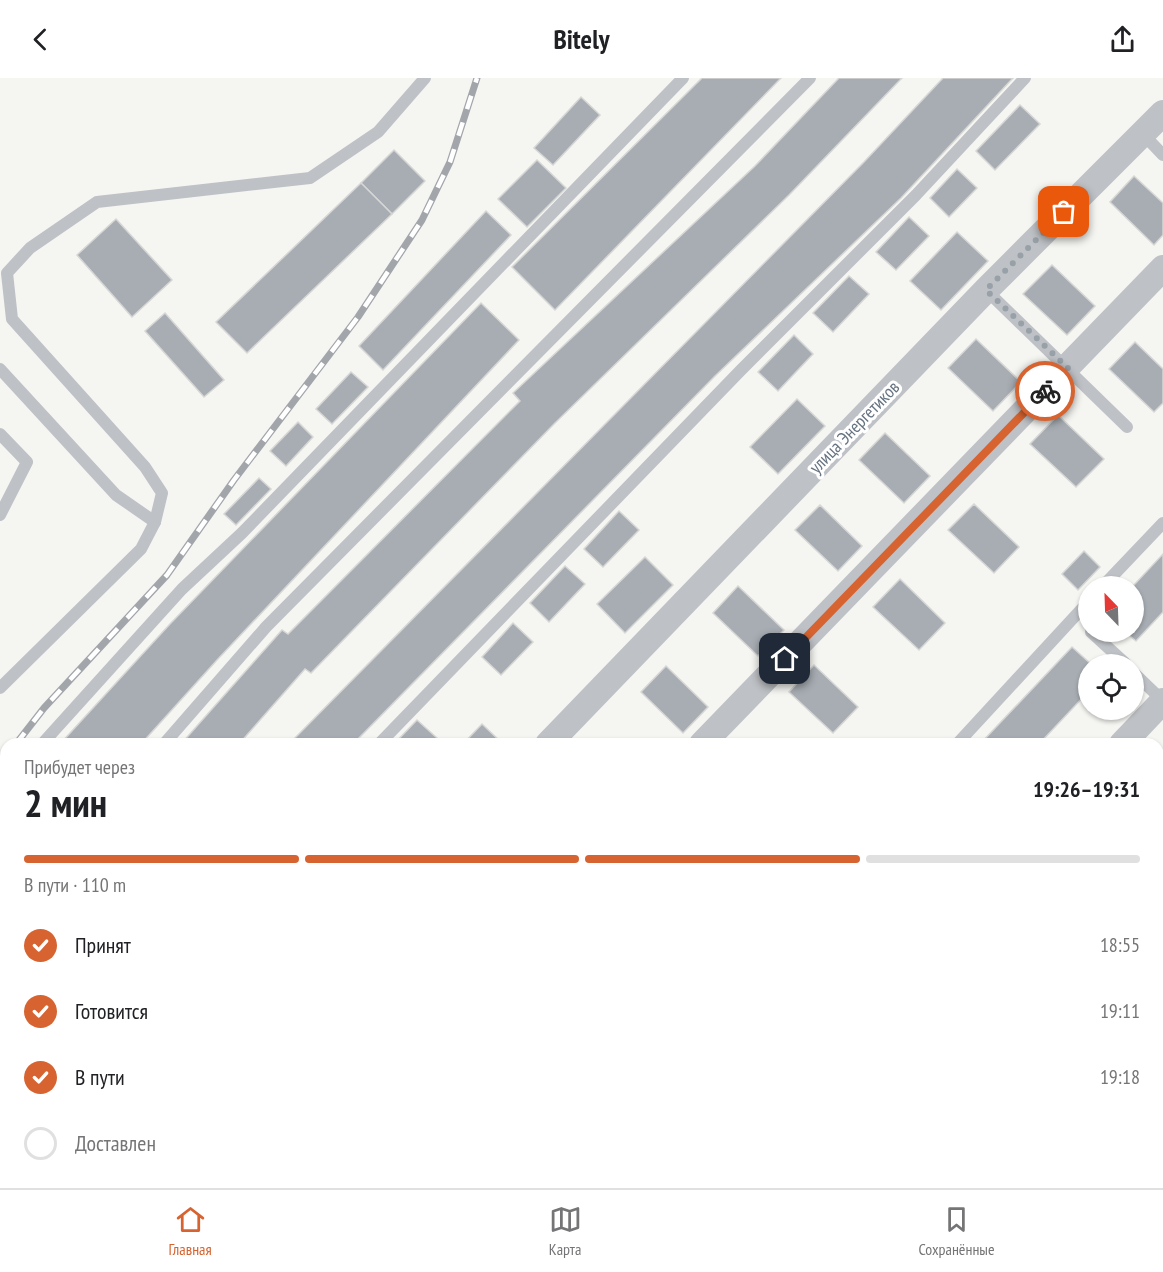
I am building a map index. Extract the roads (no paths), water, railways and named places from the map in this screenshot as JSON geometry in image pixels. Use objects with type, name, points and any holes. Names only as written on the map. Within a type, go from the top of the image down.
[{"type":"street","name":"улица Энергетиков","points":[[554,738],[986,290],[1163,114]]},
{"type":"street","points":[[708,738],[1163,268]]},
{"type":"street","points":[[1128,738],[1159,709]]},
{"type":"lane","points":[[0,688],[141,549],[155,522],[162,493],[145,467],[12,319],[7,273],[30,248],[97,202],[310,178],[378,132],[425,78]]},
{"type":"lane","points":[[47,738],[182,589],[242,533],[683,78]]},
{"type":"lane","points":[[169,738],[266,627],[810,78]]},
{"type":"lane","points":[[385,738],[741,370],[916,195],[1025,78]]},
{"type":"lane","points":[[1143,134],[1163,154]]},
{"type":"lane","points":[[986,290],[1127,427]]},
{"type":"lane","points":[[0,369],[116,495],[155,522]]},
{"type":"lane","points":[[0,434],[27,462],[0,515]]},
{"type":"lane","points":[[1113,576],[1163,523]]},
{"type":"lane","points":[[963,738],[1078,613]]},
{"type":"lane","points":[[1075,616],[1078,619]]},
{"type":"lane","points":[[1103,642],[1115,654]]},
{"type":"lane","points":[[1144,687],[1159,709]]},
{"type":"railway","points":[[21,738],[44,708],[167,575],[234,480],[358,317],[422,220],[450,162],[477,78]]}]
